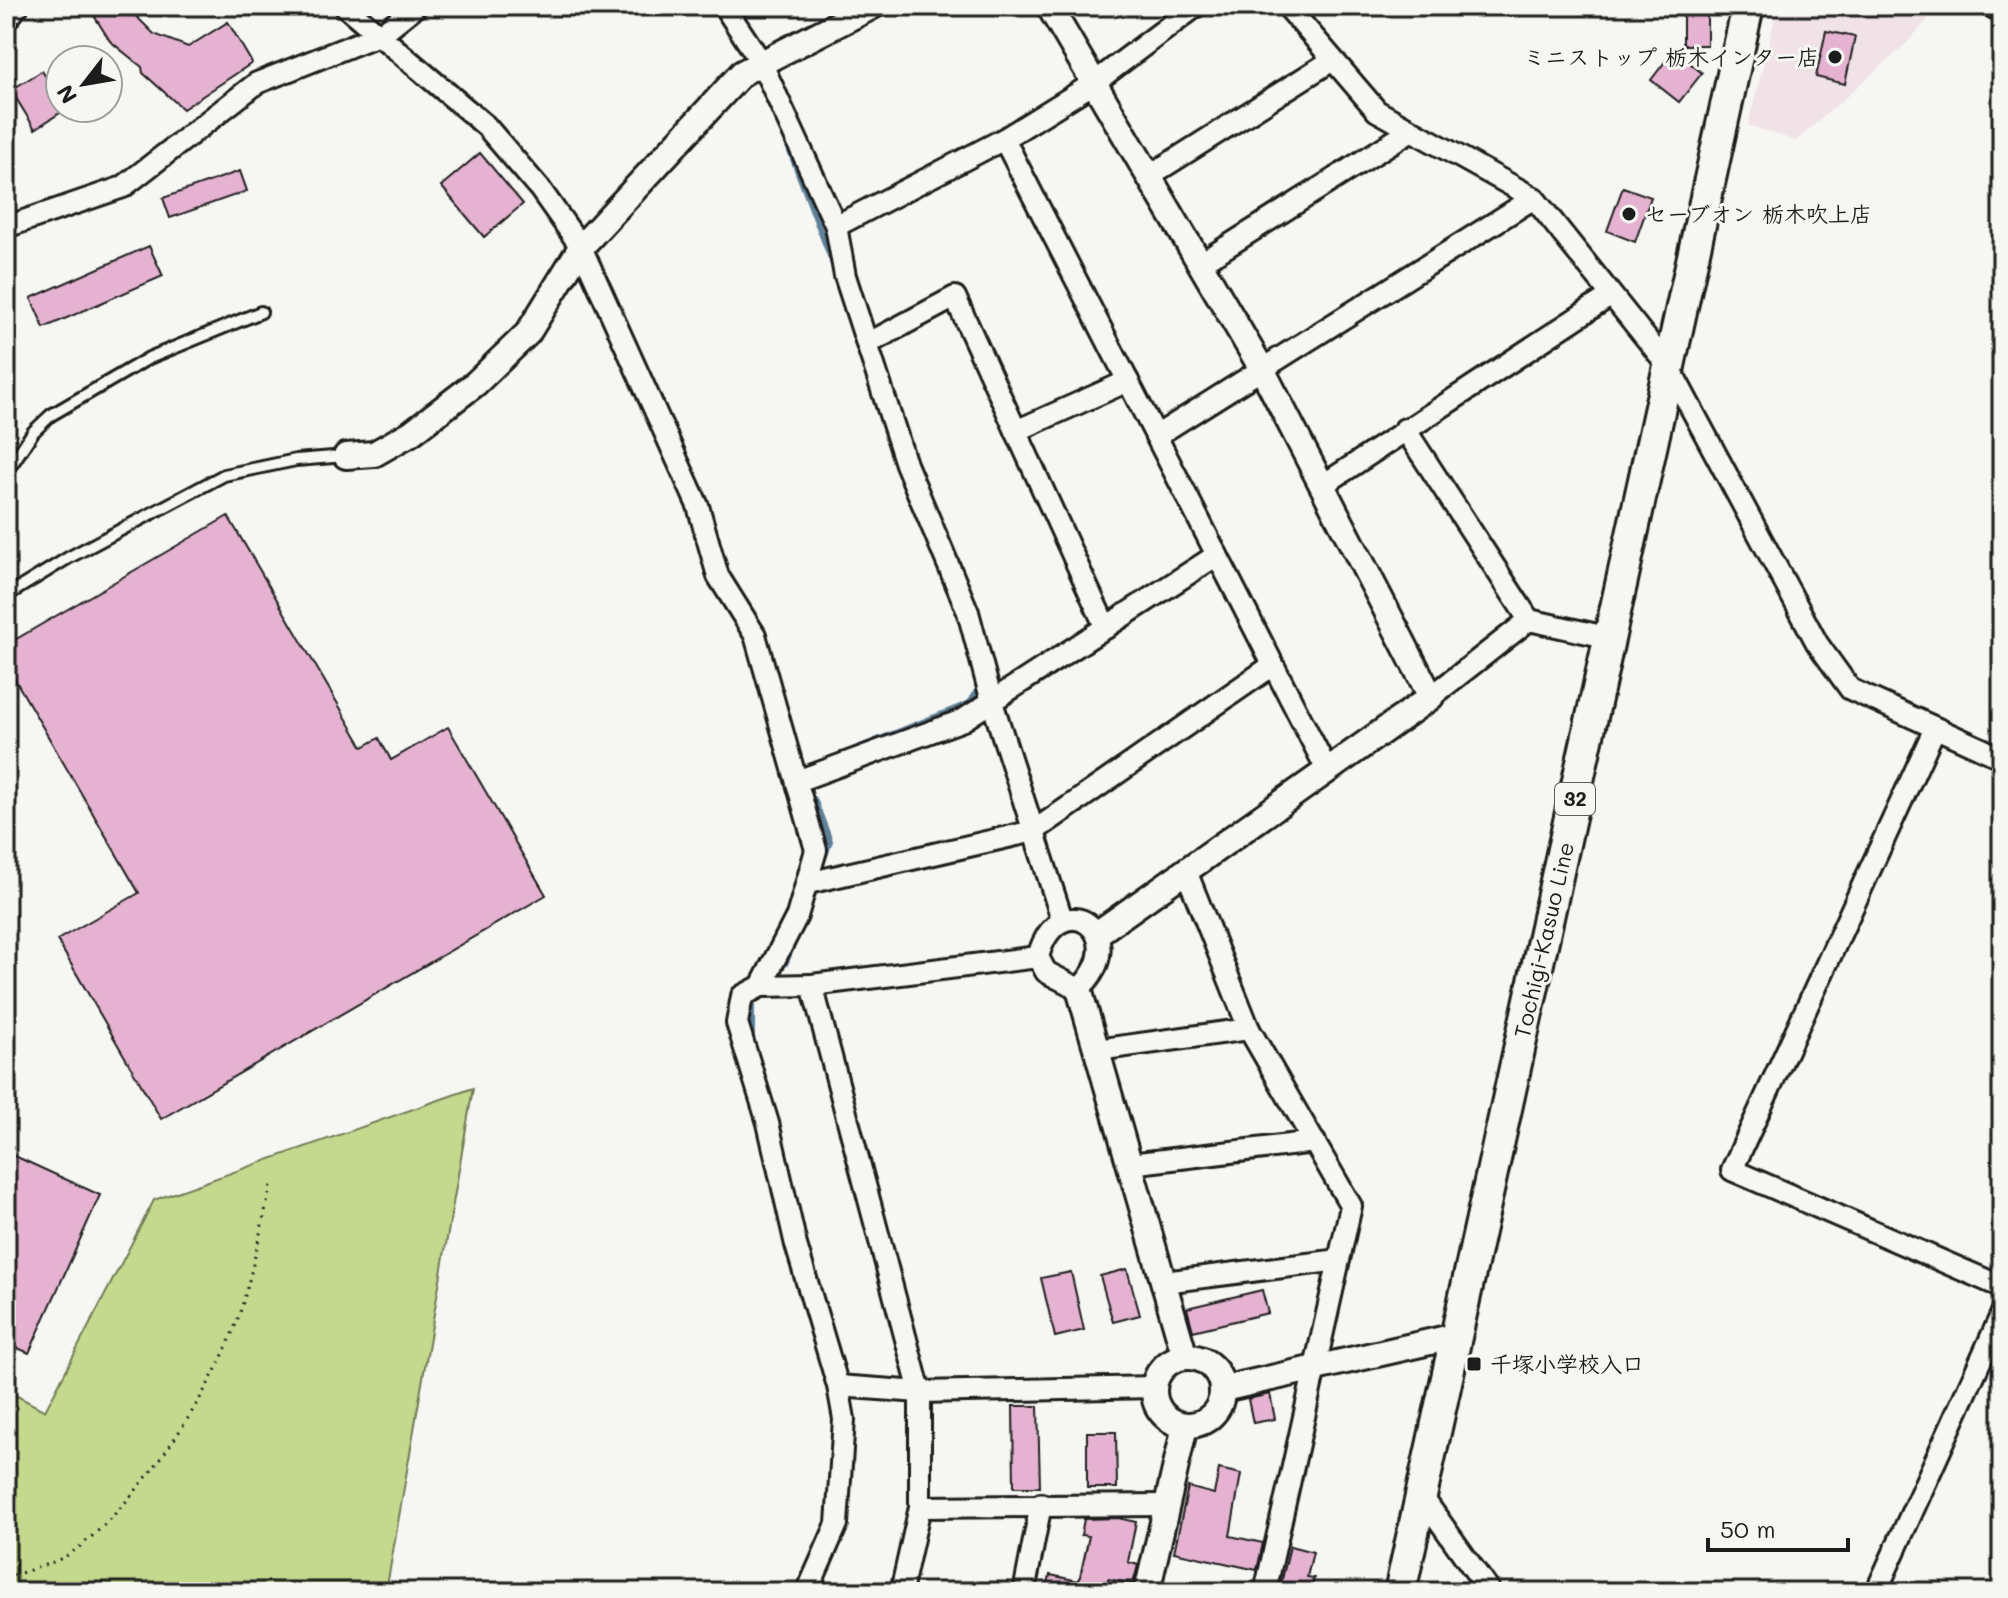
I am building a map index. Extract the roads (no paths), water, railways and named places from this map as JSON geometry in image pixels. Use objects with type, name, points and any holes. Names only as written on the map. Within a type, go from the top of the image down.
[{"type":"main road","name":"Tochigi-Kasuo Line","points":[[1400,1592],[1748,6]]},
{"type":"street","points":[[6,20],[18,6]]},
{"type":"street","points":[[345,6],[486,126],[540,189],[581,247],[698,506],[718,576],[755,635],[816,850],[797,916],[761,986]]},
{"type":"street","points":[[6,227],[123,187],[257,83],[381,34],[416,6]]},
{"type":"street","points":[[724,6],[761,62],[836,226],[845,276],[906,464],[968,612],[992,702],[1062,919]]},
{"type":"street","points":[[346,456],[374,454],[411,433],[475,384],[528,333],[581,247],[742,73],[873,6]]},
{"type":"street","points":[[1049,6],[1262,369],[1431,697]]},
{"type":"street","points":[[836,226],[1004,139],[1094,83],[1196,6]]},
{"type":"street","points":[[1287,6],[1377,111],[1534,198],[1669,367],[1817,643],[1850,689],[2002,758]]},
{"type":"street","points":[[1995,6],[2002,7]]},
{"type":"street","points":[[1149,176],[1331,61]]},
{"type":"street","points":[[1201,263],[1410,131]]},
{"type":"street","points":[[1004,139],[1327,770]]},
{"type":"street","points":[[1156,436],[1534,198]]},
{"type":"street","points":[[1323,485],[1610,296]]},
{"type":"street","points":[[867,344],[955,297],[1106,628]]},
{"type":"street","points":[[1016,431],[1128,381]]},
{"type":"street","points":[[1405,429],[1529,620],[1611,638]]},
{"type":"street","points":[[797,781],[963,720],[1217,555]]},
{"type":"street","points":[[1098,933],[1431,697],[1529,620]]},
{"type":"street","points":[[808,883],[1034,831],[1273,665]]},
{"type":"street","points":[[1935,728],[1732,1170],[2002,1287]]},
{"type":"street","points":[[1186,871],[1249,1029],[1351,1206],[1265,1592]]},
{"type":"street","points":[[1079,989],[1095,974],[1102,949],[1098,933],[1091,925],[1073,918],[1062,919],[1044,937],[1038,957],[1046,972],[1079,989],[1185,1357]]},
{"type":"street","points":[[807,1592],[837,1524],[844,1419],[838,1386],[796,1245],[768,1123],[737,1023],[742,996],[761,986],[812,985],[1038,957]]},
{"type":"street","points":[[812,985],[920,1392],[920,1507],[901,1592]]},
{"type":"street","points":[[1097,1050],[1249,1029]]},
{"type":"street","points":[[1130,1164],[1315,1142]]},
{"type":"street","points":[[1164,1282],[1339,1260]]},
{"type":"street","points":[[1876,1592],[2002,1313]]},
{"type":"street","points":[[1223,1389],[1456,1336]]},
{"type":"street","points":[[1185,1357],[1203,1360],[1217,1372],[1223,1389],[1219,1408],[1205,1422],[1185,1426],[1168,1420],[1157,1405],[1154,1387],[1159,1373],[1170,1362],[1185,1357]]},
{"type":"street","points":[[838,1386],[920,1392],[1154,1387]]},
{"type":"street","points":[[1147,1592],[1164,1505],[1185,1426]]},
{"type":"street","points":[[1421,1495],[1490,1592]]},
{"type":"street","points":[[1024,1592],[1041,1504]]},
{"type":"street","points":[[920,1507],[1164,1505]]},
{"type":"lane","points":[[6,473],[33,432],[51,415],[149,358],[261,312]]},
{"type":"lane","points":[[6,596],[224,475],[296,460],[346,456]]},
{"type":"waterway","points":[[783,133],[833,264]]},
{"type":"waterway","points":[[810,767],[970,703],[978,689],[977,683]]},
{"type":"waterway","points":[[814,799],[830,841],[822,864]]},
{"type":"waterway","points":[[785,964],[796,938]]},
{"type":"waterway","points":[[752,1002],[752,1040]]},
{"type":"place","name":"ミニストップ 栃木インター店","points":[[1835,57]]},
{"type":"place","name":"セーブオン 栃木吹上店","points":[[1629,214]]},
{"type":"place","name":"千塚小学校入口","points":[[1474,1364]]}]
